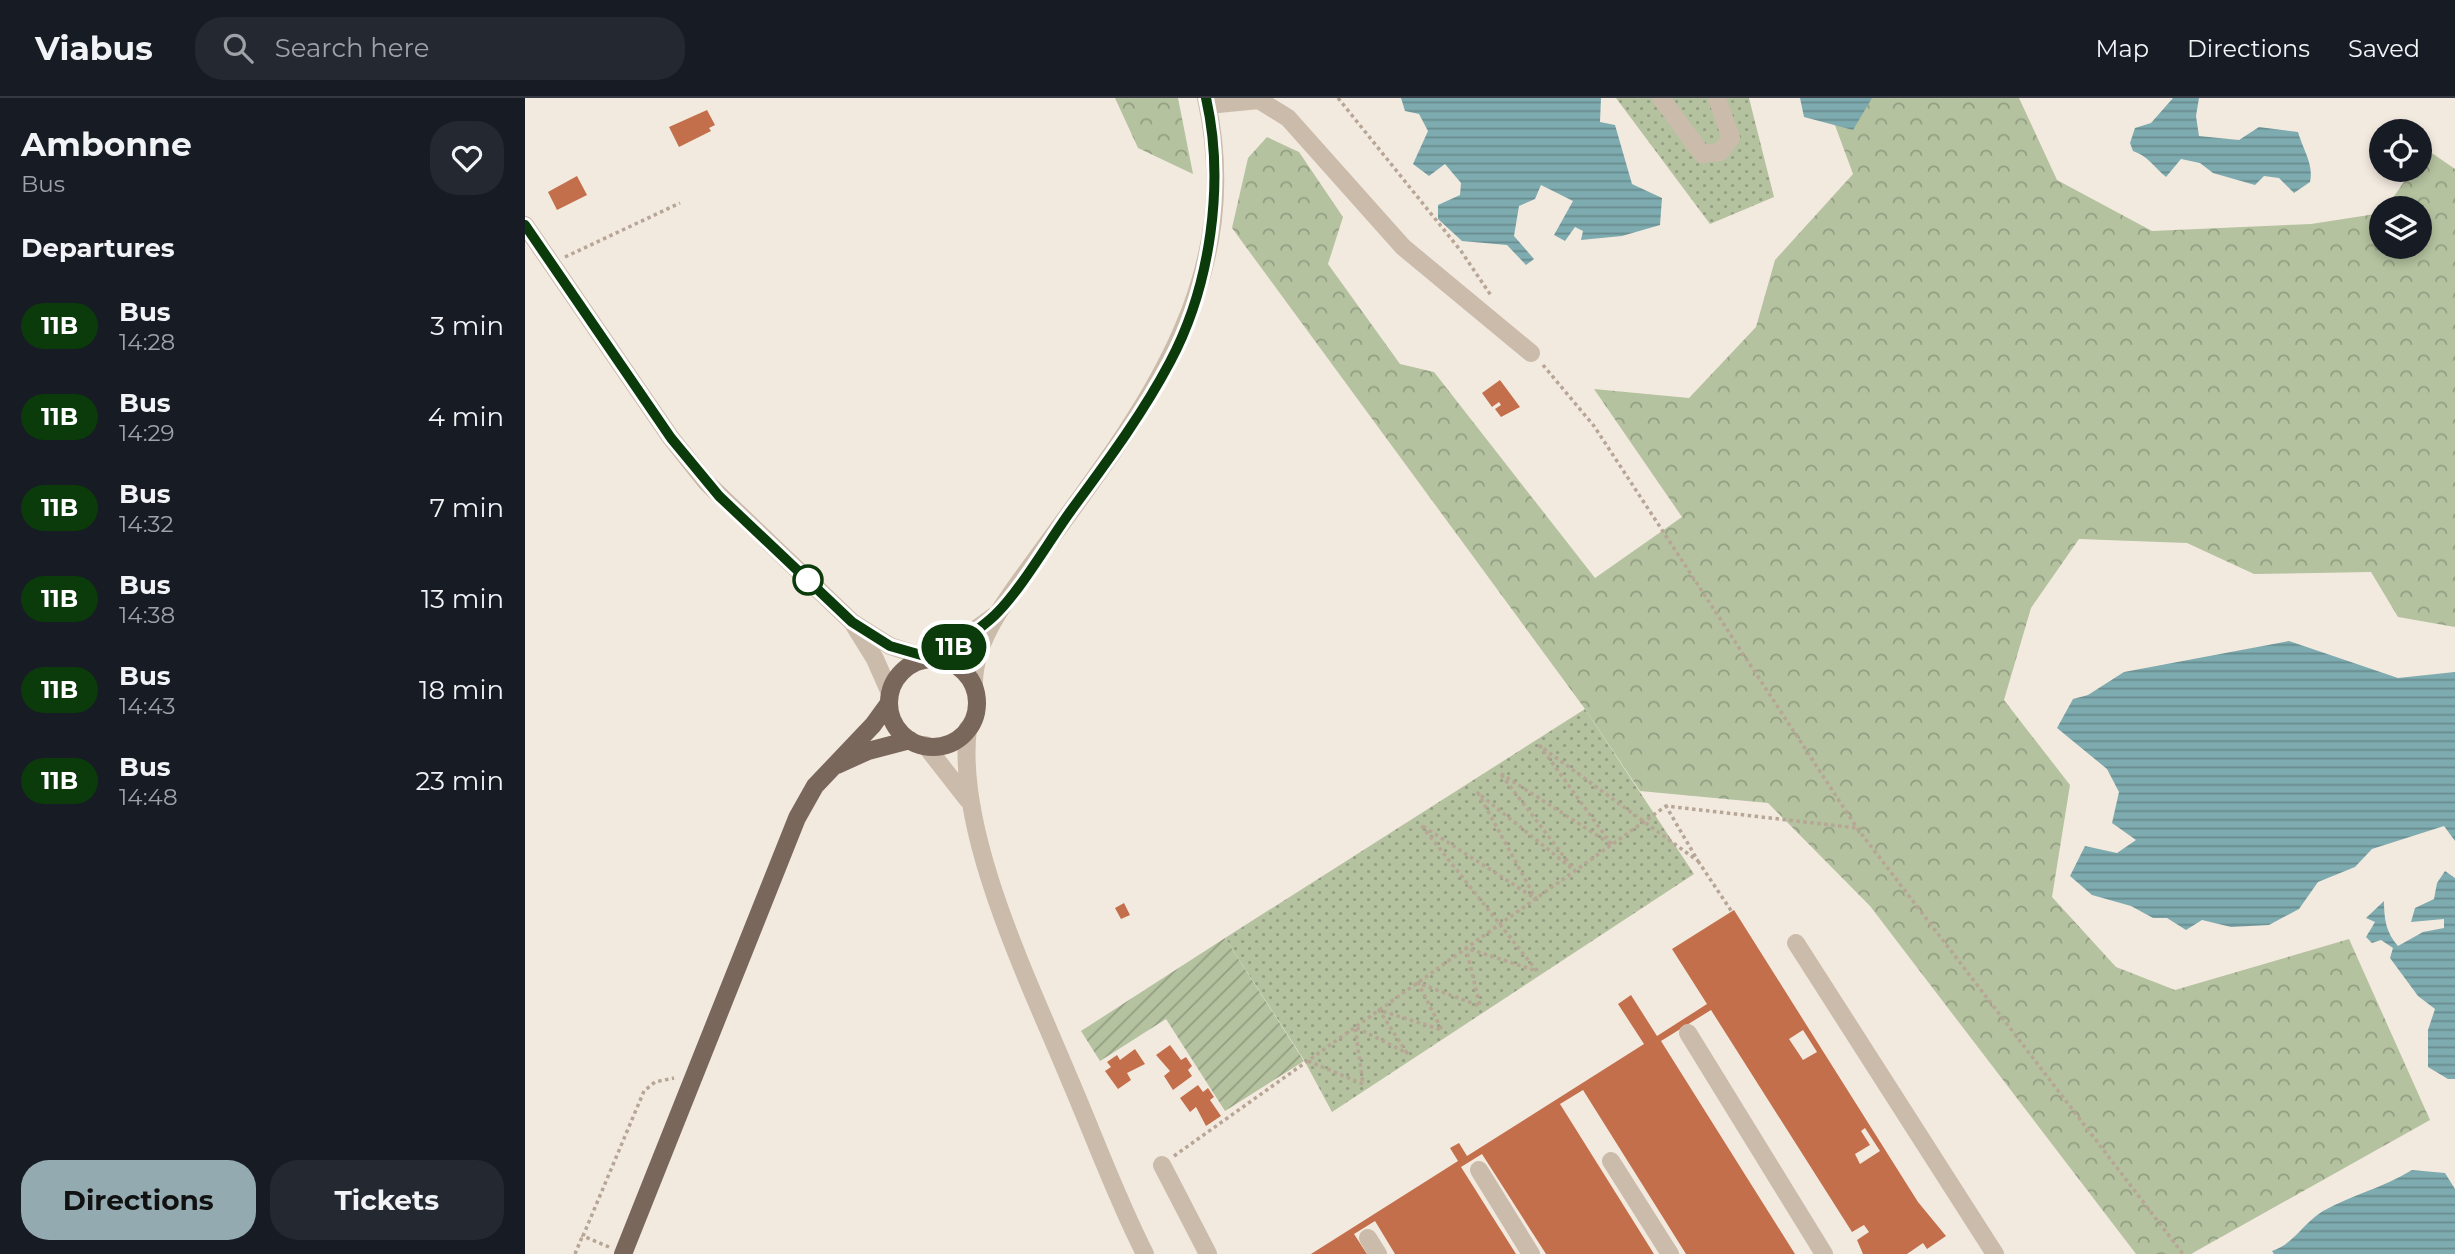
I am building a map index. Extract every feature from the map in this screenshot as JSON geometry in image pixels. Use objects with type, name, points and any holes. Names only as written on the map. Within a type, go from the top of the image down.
[{"type":"main road","points":[[623,1253],[791,831],[815,786],[829,769],[873,725],[904,669],[933,659],[963,671],[974,688],[976,709],[968,728],[944,745],[917,743],[868,751],[829,769]]},
{"type":"main road","points":[[889,698],[892,720],[917,743]]},
{"type":"street","points":[[1661,98],[1702,154],[1720,152],[1731,138],[1717,98]]},
{"type":"street","points":[[974,688],[975,669],[996,614],[1145,405],[1185,330],[1208,243],[1214,190],[1207,101],[1259,100],[1287,118],[1403,247],[1531,353]]},
{"type":"street","points":[[525,225],[692,466],[732,509],[852,622],[890,646],[933,659],[996,614]]},
{"type":"street","points":[[852,622],[875,659],[889,698]]},
{"type":"street","points":[[968,728],[965,761],[968,800],[997,899],[1033,991],[1145,1254]]},
{"type":"street","points":[[917,743],[968,800]]},
{"type":"street","points":[[1796,943],[1995,1254]]},
{"type":"street","points":[[1688,1033],[1824,1254]]},
{"type":"street","points":[[1611,1161],[1670,1254]]},
{"type":"street","points":[[1162,1165],[1208,1254]]},
{"type":"street","points":[[1479,1170],[1531,1254]]},
{"type":"street","points":[[1368,1238],[1378,1254]]},
{"type":"path","points":[[1338,98],[1461,251],[1500,308]]},
{"type":"path","points":[[552,264],[680,203]]},
{"type":"path","points":[[1531,353],[1559,380],[1594,426],[1857,828],[2183,1254]]},
{"type":"path","points":[[1612,845],[1540,746],[1698,861]]},
{"type":"path","points":[[1575,871],[1500,773],[1612,845]]},
{"type":"path","points":[[1536,899],[1478,793],[1575,871]]},
{"type":"path","points":[[1162,1165],[1666,806],[1857,828]]},
{"type":"path","points":[[1666,806],[1732,912]]},
{"type":"path","points":[[1466,948],[1537,971],[1421,825],[1536,899]]},
{"type":"path","points":[[1418,983],[1480,1006],[1466,948]]},
{"type":"path","points":[[1379,1010],[1442,1030],[1418,983]]},
{"type":"path","points":[[1355,1027],[1407,1053],[1379,1010]]},
{"type":"path","points":[[1308,1061],[1363,1084],[1355,1027]]},
{"type":"path","points":[[575,1254],[644,1091],[655,1082],[694,1075]]},
{"type":"path","points":[[583,1236],[623,1253]]},
{"type":"green space","points":[[1115,98],[1178,98],[1193,174],[1138,148]]},
{"type":"green space","points":[[1616,98],[1749,98],[1774,197],[1710,224]]},
{"type":"green space","points":[[1825,98],[2019,98],[2057,180],[2152,231],[2311,224],[2369,215],[2369,259],[2432,259],[2432,196],[2394,196],[2404,182],[2432,182],[2432,153],[2455,169],[2455,627],[2398,617],[2371,572],[2254,574],[2187,543],[2079,539],[2031,608],[2004,700],[2070,785],[2052,897],[2116,967],[2175,990],[2349,939],[2430,1120],[2191,1254],[2136,1254],[1870,906],[1768,803],[1640,791],[1585,709],[1232,228],[1248,158],[1267,137],[1299,152],[1343,217],[1328,264],[1400,364],[1434,372],[1595,578],[1682,517],[1594,389],[1689,398],[1756,327],[1775,260],[1853,174]]},
{"type":"green space","points":[[1585,709],[1694,874],[1332,1112],[1304,1060],[1225,938]]},
{"type":"green space","points":[[1225,938],[1304,1061],[1225,1111],[1166,1019],[1100,1061],[1081,1031]]},
{"type":"water","points":[[1401,98],[1601,98],[1600,122],[1615,125],[1632,184],[1662,198],[1660,225],[1622,236],[1581,240],[1583,231],[1575,227],[1565,241],[1554,235],[1573,201],[1541,185],[1535,199],[1519,206],[1514,236],[1534,259],[1526,265],[1507,245],[1462,241],[1438,219],[1438,205],[1460,195],[1461,183],[1445,164],[1429,176],[1413,164],[1428,131],[1419,114],[1405,111]]},
{"type":"water","points":[[1800,98],[1872,98],[1853,130],[1804,117]]},
{"type":"water","points":[[2173,98],[2199,98],[2196,116],[2199,136],[2239,140],[2259,127],[2298,132],[2309,163],[2310,182],[2294,193],[2279,178],[2264,176],[2255,185],[2213,173],[2200,163],[2181,159],[2166,177],[2147,159],[2133,151],[2130,143],[2135,128],[2151,123]]},
{"type":"water","points":[[2289,641],[2398,678],[2455,672],[2455,841],[2444,826],[2372,849],[2355,867],[2318,882],[2299,909],[2269,925],[2231,927],[2202,920],[2186,930],[2167,918],[2153,918],[2131,906],[2092,895],[2070,876],[2085,846],[2117,853],[2136,840],[2112,823],[2119,792],[2107,769],[2057,728],[2073,699],[2088,695],[2124,672]]},
{"type":"water","points":[[2445,871],[2455,878],[2455,1079],[2448,1079],[2428,1067],[2428,1030],[2435,1009],[2418,996],[2390,958],[2393,948],[2381,940],[2372,943],[2366,937],[2375,922],[2366,918],[2384,901],[2386,925],[2398,946],[2423,932],[2444,928],[2444,919],[2411,922],[2415,908],[2434,899],[2437,883]]},
{"type":"water","points":[[2412,1170],[2445,1173],[2455,1189],[2455,1254],[2274,1254],[2272,1251],[2293,1238],[2323,1211]]},
{"type":"building","points":[[707,110],[715,125],[709,128],[711,131],[679,147],[669,127]]},
{"type":"building","points":[[577,176],[587,195],[557,210],[548,192]]},
{"type":"building","points":[[1500,380],[1520,407],[1501,417],[1495,409],[1501,405],[1499,402],[1492,407],[1482,393]]},
{"type":"building","points":[[1124,903],[1130,915],[1121,919],[1115,908]]},
{"type":"building","points":[[1734,910],[1918,1202],[1946,1236],[1927,1249],[1923,1243],[1907,1254],[1863,1254],[1857,1240],[1869,1232],[1864,1225],[1852,1232],[1711,1010],[1661,1041],[1795,1254],[1686,1254],[1583,1090],[1560,1104],[1654,1254],[1546,1254],[1482,1154],[1461,1167],[1516,1254],[1395,1254],[1375,1221],[1354,1234],[1367,1254],[1311,1254],[1458,1161],[1450,1148],[1459,1143],[1467,1156],[1644,1044],[1618,1004],[1631,995],[1657,1036],[1707,1004],[1672,949]],"holes":[[[1803,1030],[1817,1052],[1803,1060],[1789,1039]],[[1865,1128],[1880,1151],[1860,1164],[1855,1154],[1870,1145],[1861,1131]]]},
{"type":"building","points":[[1170,1045],[1181,1060],[1186,1057],[1192,1066],[1188,1070],[1192,1076],[1173,1090],[1164,1076],[1170,1071],[1156,1055]]},
{"type":"building","points":[[1135,1049],[1145,1064],[1127,1073],[1131,1080],[1118,1089],[1105,1071],[1111,1067],[1107,1062],[1117,1055],[1120,1060]]},
{"type":"building","points":[[1198,1085],[1203,1092],[1208,1088],[1214,1097],[1210,1100],[1221,1116],[1206,1126],[1196,1107],[1190,1112],[1180,1098]]},
{"type":"bus line","name":"11B","points":[[525,225],[671,438],[719,496],[852,622],[890,646],[935,659],[996,614],[1112,454],[1171,360],[1185,330],[1208,243],[1214,190],[1213,150],[1206,98]]}]
